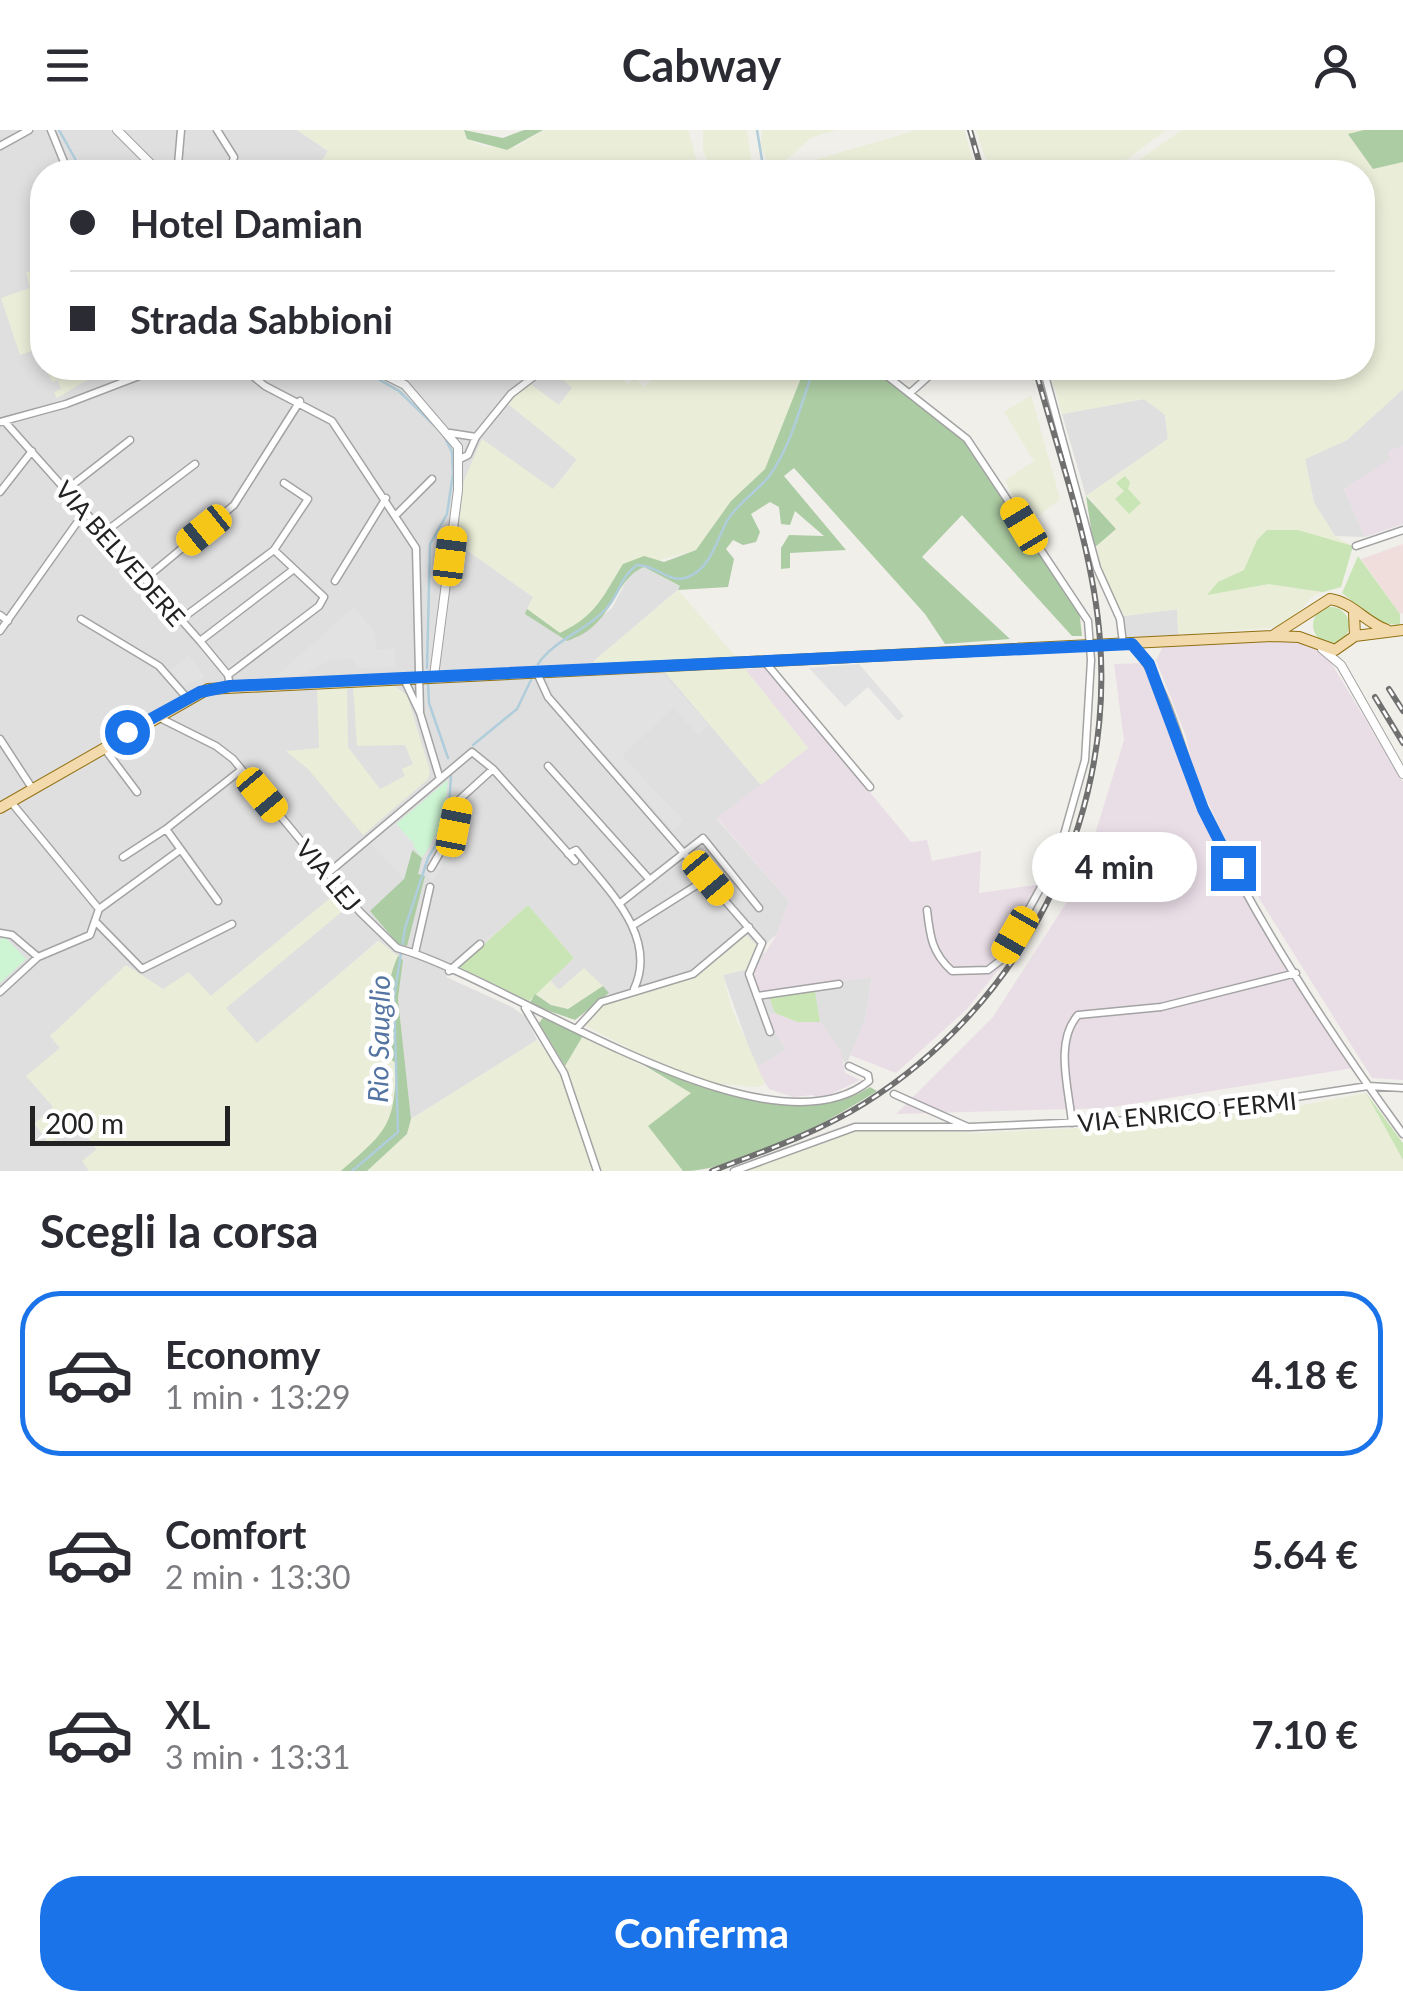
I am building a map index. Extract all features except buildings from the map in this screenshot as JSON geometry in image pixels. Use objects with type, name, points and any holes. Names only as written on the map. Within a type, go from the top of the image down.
[{"type":"main road","points":[[1274,636],[1322,601],[1335,600],[1387,630]]},
{"type":"main road","points":[[1310,612],[1306,629],[1319,647]]},
{"type":"main road","points":[[1351,640],[1354,613]]},
{"type":"main road","points":[[0,808],[187,698],[229,681],[537,672],[1274,636],[1299,637],[1319,647],[1387,630],[1403,630]]},
{"type":"street","points":[[0,146],[29,130]]},
{"type":"street","points":[[50,130],[63,160]]},
{"type":"street","points":[[118,130],[147,160]]},
{"type":"street","points":[[178,160],[180,130]]},
{"type":"street","points":[[218,130],[233,160]]},
{"type":"street","points":[[3,422],[125,380]]},
{"type":"street","points":[[258,380],[332,420],[416,548],[420,712]]},
{"type":"street","points":[[395,380],[405,385],[450,433],[460,459],[434,676]]},
{"type":"street","points":[[460,459],[468,455],[476,437],[511,394],[529,380]]},
{"type":"street","points":[[893,380],[976,450],[1081,608],[1091,645],[1085,760],[1072,809],[1058,856],[1001,960],[988,970],[952,971],[937,958],[926,910]]},
{"type":"street","points":[[910,393],[925,380]]},
{"type":"street","points":[[1047,380],[1081,498],[1093,555],[1128,644],[1149,664],[1203,809],[1296,974],[1403,1134]]},
{"type":"street","points":[[145,579],[234,505],[300,401]]},
{"type":"street","name":"VIA BELVEDERE","points":[[3,422],[105,532],[200,641],[229,681]]},
{"type":"street","points":[[450,433],[476,437]]},
{"type":"street","points":[[66,490],[130,440]]},
{"type":"street","points":[[0,492],[32,451]]},
{"type":"street","points":[[105,532],[195,464]]},
{"type":"street","points":[[396,515],[432,480]]},
{"type":"street","points":[[180,620],[274,550],[308,499],[284,482]]},
{"type":"street","points":[[335,581],[386,498]]},
{"type":"street","points":[[0,631],[76,524]]},
{"type":"street","points":[[1356,546],[1403,530]]},
{"type":"street","points":[[229,681],[324,597],[274,550]]},
{"type":"street","points":[[200,641],[294,569]]},
{"type":"street","points":[[0,614],[8,622]]},
{"type":"street","points":[[82,619],[158,666],[187,698]]},
{"type":"street","points":[[1342,665],[1351,640]]},
{"type":"street","points":[[1149,664],[1153,642]]},
{"type":"street","points":[[1319,647],[1342,665],[1403,774]]},
{"type":"street","points":[[764,661],[870,787]]},
{"type":"street","points":[[537,672],[548,698],[762,943],[748,974],[770,1032]]},
{"type":"street","points":[[404,677],[420,712],[439,776]]},
{"type":"street","name":"VIA LEJ","points":[[155,716],[216,746],[397,948],[578,1027],[678,1076],[745,1094],[834,1101],[869,1080],[868,1075],[849,1066]]},
{"type":"street","points":[[2,745],[32,788]]},
{"type":"street","points":[[104,746],[137,792]]},
{"type":"street","points":[[327,874],[472,752],[493,768],[574,861]]},
{"type":"street","points":[[548,766],[650,880]]},
{"type":"street","points":[[431,868],[454,827],[460,798],[493,768]]},
{"type":"street","points":[[123,857],[241,770]]},
{"type":"street","points":[[11,802],[99,908]]},
{"type":"street","points":[[166,829],[218,900]]},
{"type":"street","points":[[619,904],[703,838],[759,908]]},
{"type":"street","points":[[0,992],[38,956],[90,936],[99,908],[180,850]]},
{"type":"street","points":[[568,854],[576,850],[632,926],[641,950],[634,990]]},
{"type":"street","points":[[632,926],[708,878]]},
{"type":"street","points":[[411,952],[430,887]]},
{"type":"street","points":[[97,923],[142,970],[232,924]]},
{"type":"street","points":[[578,1027],[601,1002],[693,974],[749,927]]},
{"type":"street","points":[[0,933],[12,935],[38,956]]},
{"type":"street","points":[[449,971],[480,944]]},
{"type":"street","points":[[1072,1123],[1064,1044],[1068,1026],[1078,1015],[1161,1007],[1296,974]]},
{"type":"street","points":[[757,996],[839,984]]},
{"type":"street","points":[[525,1007],[564,1073],[597,1171]]},
{"type":"street","name":"VIA ENRICO FERMI","points":[[970,1128],[1153,1119],[1330,1096],[1368,1086],[1403,1088]]},
{"type":"street","points":[[894,1094],[970,1128]]},
{"type":"street","points":[[734,1171],[855,1127],[970,1128]]},
{"type":"shaded area","points":[[0,130],[297,130],[328,151],[322,160],[30,160],[30,380],[563,380],[573,388],[558,406],[507,403],[577,459],[553,490],[457,543],[533,597],[575,639],[612,608],[631,572],[644,567],[681,587],[594,661],[597,673],[665,672],[761,785],[717,819],[789,901],[777,934],[765,945],[760,992],[872,977],[865,1021],[846,1065],[820,1022],[814,991],[770,997],[775,1013],[766,1017],[786,1050],[756,1068],[723,975],[748,969],[758,947],[745,934],[684,982],[613,999],[584,969],[559,990],[550,980],[574,958],[528,905],[446,977],[512,1007],[526,1017],[537,1040],[411,1119],[398,999],[403,960],[378,941],[257,1044],[225,1008],[349,905],[338,892],[211,996],[163,989],[50,1035],[60,1048],[53,1107],[35,1124],[49,1144],[78,1123],[97,1150],[83,1161],[89,1171],[0,1171]]},
{"type":"shaded area","points":[[1403,389],[1403,446],[1389,451],[1391,459],[1344,489],[1365,537],[1335,536],[1314,503],[1305,459],[1347,440]]},
{"type":"shaded area","points":[[1144,399],[1165,414],[1168,439],[1086,496],[1062,414]]},
{"type":"shaded area","points":[[1403,446],[1403,524],[1365,537],[1344,489],[1390,459],[1388,451]]},
{"type":"shaded area","points":[[1403,544],[1403,613],[1400,614],[1361,559]]},
{"type":"shaded area","points":[[354,607],[375,632],[376,650],[395,648],[395,667],[357,668],[352,659],[332,660],[297,676],[275,677]]},
{"type":"shaded area","points":[[1178,609],[1178,635],[1127,638],[1124,616]]},
{"type":"shaded area","points":[[1302,642],[1327,656],[1403,782],[1403,1080],[1372,1078],[1233,857],[1193,769],[1186,736],[1156,660],[1163,647]]},
{"type":"shaded area","points":[[189,655],[205,677],[184,686],[171,670]]},
{"type":"shaded area","points":[[1144,663],[1218,844],[1282,964],[1353,1068],[1107,1108],[896,1114],[993,1017],[1081,880],[1124,740],[1114,664]]},
{"type":"shaded area","points":[[859,664],[904,716],[898,721],[868,687],[845,707],[809,668]]},
{"type":"shaded area","points":[[767,668],[911,842],[927,840],[932,861],[981,851],[979,893],[1049,883],[1003,964],[967,1009],[896,1073],[850,1055],[865,1021],[872,977],[760,992],[753,972],[777,934],[789,901],[717,818],[808,748],[745,669]]},
{"type":"shaded area","points":[[663,674],[709,725],[699,735],[673,708],[622,756],[684,821],[674,831],[554,698],[547,678]]},
{"type":"shaded area","points":[[458,795],[478,817],[460,833],[432,882],[426,875],[451,827]]},
{"type":"shaded area","points":[[391,818],[414,844],[404,879],[367,839]]},
{"type":"shaded area","points":[[775,1013],[797,1022],[820,1022],[841,1051],[845,1073],[860,1080],[819,1100],[813,1095],[793,1097],[769,1089],[756,1068],[786,1050],[766,1017]]},
{"type":"green space","points":[[297,130],[464,130],[467,139],[485,147],[517,147],[543,130],[688,130],[697,160],[322,160],[328,151]]},
{"type":"green space","points":[[464,130],[503,138],[524,130],[543,130],[507,150],[467,139]]},
{"type":"green space","points":[[703,130],[747,130],[751,160],[707,160]]},
{"type":"green space","points":[[762,130],[839,130],[812,137],[786,160],[767,160],[761,147]]},
{"type":"green space","points":[[917,130],[964,130],[973,160],[815,160]]},
{"type":"green space","points":[[976,130],[1166,130],[1126,160],[986,160]]},
{"type":"green space","points":[[1182,130],[1364,130],[1349,134],[1367,160],[1139,160]]},
{"type":"green space","points":[[1403,130],[1403,162],[1375,169],[1375,160],[1367,160],[1348,134]]},
{"type":"green space","points":[[1403,162],[1403,389],[1347,440],[1305,459],[1314,503],[1335,536],[1353,546],[1341,587],[1314,595],[1292,619],[1277,627],[1178,635],[1177,609],[1124,616],[1099,565],[1093,500],[1086,496],[1168,439],[1165,415],[1144,399],[1062,414],[1052,380],[1375,380],[1375,169]]},
{"type":"green space","points":[[30,288],[30,351],[20,355],[1,298]]},
{"type":"green space","points":[[58,380],[87,380],[57,398],[54,392],[61,389]]},
{"type":"green space","points":[[563,380],[624,380],[628,384],[637,380],[644,387],[651,380],[800,380],[782,435],[765,469],[731,501],[696,550],[618,571],[606,598],[578,624],[560,633],[527,609],[533,597],[457,543],[464,480],[482,439],[553,489],[577,460],[507,403],[529,383],[559,405],[572,388]]},
{"type":"green space","points":[[800,380],[889,380],[957,433],[976,454],[1079,609],[1082,636],[1072,636],[962,515],[922,557],[1010,639],[945,644],[925,614],[794,468],[784,476],[846,550],[790,553],[790,568],[781,569],[781,548],[789,535],[824,536],[795,511],[790,525],[781,524],[779,507],[770,502],[751,514],[760,532],[756,542],[743,545],[733,540],[726,549],[734,559],[728,587],[678,590],[680,586],[644,567],[626,582],[595,625],[567,641],[525,614],[527,609],[560,633],[573,626],[591,612],[623,564],[644,556],[664,562],[696,550],[731,501],[765,469]]},
{"type":"green space","points":[[1031,395],[1060,499],[1027,525],[1005,480],[1034,461],[1004,412]]},
{"type":"green space","points":[[1125,476],[1130,482],[1128,489],[1141,503],[1129,514],[1115,499],[1124,491],[1116,483]]},
{"type":"green space","points":[[1086,496],[1116,529],[1094,548]]},
{"type":"green space","points":[[1267,530],[1298,530],[1353,546],[1341,587],[1323,592],[1269,584],[1207,595],[1218,582],[1244,570],[1257,540]]},
{"type":"green space","points":[[1358,556],[1400,614],[1400,625],[1379,623],[1342,593]]},
{"type":"green space","points":[[678,590],[736,657],[594,665],[594,661]]},
{"type":"green space","points":[[1331,607],[1344,612],[1349,625],[1344,638],[1331,643],[1318,638],[1313,625],[1318,612]]},
{"type":"green space","points":[[745,669],[808,748],[761,785],[665,672]]},
{"type":"green space","points":[[390,683],[407,695],[430,771],[428,779],[363,835],[308,769],[286,751],[319,748],[317,688],[347,685],[348,747],[380,789],[405,776],[402,769],[413,764],[405,745],[357,746],[353,685]]},
{"type":"green space","points":[[448,780],[443,824],[422,858],[396,824]]},
{"type":"green space","points":[[412,850],[422,858],[418,874],[425,876],[407,946],[398,944],[370,911],[404,879]]},
{"type":"green space","points":[[338,892],[350,905],[226,1008],[257,1043],[379,941],[398,956],[385,1029],[389,1057],[396,1063],[392,1119],[384,1133],[341,1171],[89,1171],[82,1161],[97,1149],[78,1124],[49,1144],[35,1123],[53,1107],[26,1076],[60,1048],[50,1036],[126,965],[163,989],[189,972],[211,996]]},
{"type":"green space","points":[[528,905],[574,958],[529,1001],[458,967]]},
{"type":"green space","points":[[745,934],[758,947],[748,969],[723,975],[731,1007],[765,1083],[759,1087],[710,1083],[652,1061],[585,1025],[604,1003],[695,977]]},
{"type":"green space","points":[[4,936],[26,959],[0,983],[0,940]]},
{"type":"green space","points":[[398,956],[403,960],[398,999],[411,1119],[407,1134],[367,1171],[341,1171],[378,1136],[390,1114],[396,1063],[389,1058],[387,1006]]},
{"type":"green space","points":[[584,968],[603,986],[579,1005],[559,1009],[535,994],[550,980],[559,990]]},
{"type":"green space","points":[[603,986],[609,993],[575,1020],[529,1004],[535,994],[551,1005],[568,1009]]},
{"type":"green space","points":[[815,991],[820,1022],[797,1022],[775,1013],[769,997]]},
{"type":"green space","points":[[544,1016],[584,1034],[565,1066],[539,1023]]},
{"type":"green space","points":[[584,1034],[692,1093],[648,1126],[683,1171],[602,1171],[565,1066]]},
{"type":"green space","points":[[537,1040],[562,1075],[594,1171],[367,1171],[407,1134],[411,1119]]},
{"type":"green space","points":[[623,1053],[713,1089],[780,1104],[812,1105],[843,1099],[870,1087],[877,1091],[756,1154],[705,1169],[683,1171],[648,1126],[691,1093]]},
{"type":"green space","points":[[1366,1093],[1403,1160],[1403,1171],[744,1171],[851,1132],[877,1128],[977,1133],[1101,1127],[1293,1107]]},
{"type":"green space","points":[[1366,1093],[1403,1143],[1403,1160]]},
{"type":"waterway","name":"Rio Sauglio","points":[[59,130],[76,160]]},
{"type":"waterway","points":[[757,130],[762,160]]},
{"type":"waterway","name":"Rio Sauglio","points":[[380,380],[399,391],[437,428]]},
{"type":"waterway","points":[[538,664],[553,648],[606,609],[637,565],[682,579],[702,567],[731,514],[778,463],[810,380]]},
{"type":"waterway","name":"Rio Sauglio","points":[[427,668],[430,544],[447,514],[453,474],[452,452],[443,434]]},
{"type":"waterway","points":[[473,745],[517,709],[531,680]]},
{"type":"waterway","name":"Rio Sauglio","points":[[428,682],[429,703],[448,758]]},
{"type":"waterway","name":"Rio Sauglio","points":[[352,1171],[398,1132],[394,997],[405,928],[428,858],[448,824],[451,775]]},
{"type":"railway","points":[[970,130],[979,160]]},
{"type":"railway","points":[[712,1171],[828,1123],[865,1103],[920,1063],[970,1015],[1012,962],[1046,904],[1073,842],[1091,777],[1100,709],[1100,640],[1083,537],[1038,380]]},
{"type":"railway","points":[[1389,689],[1403,711]]},
{"type":"railway","points":[[1375,697],[1403,743]]},
{"type":"route","points":[[127,732],[200,692],[230,686],[1132,644],[1149,664],[1182,742],[1187,769],[1203,809],[1233,868]]}]
